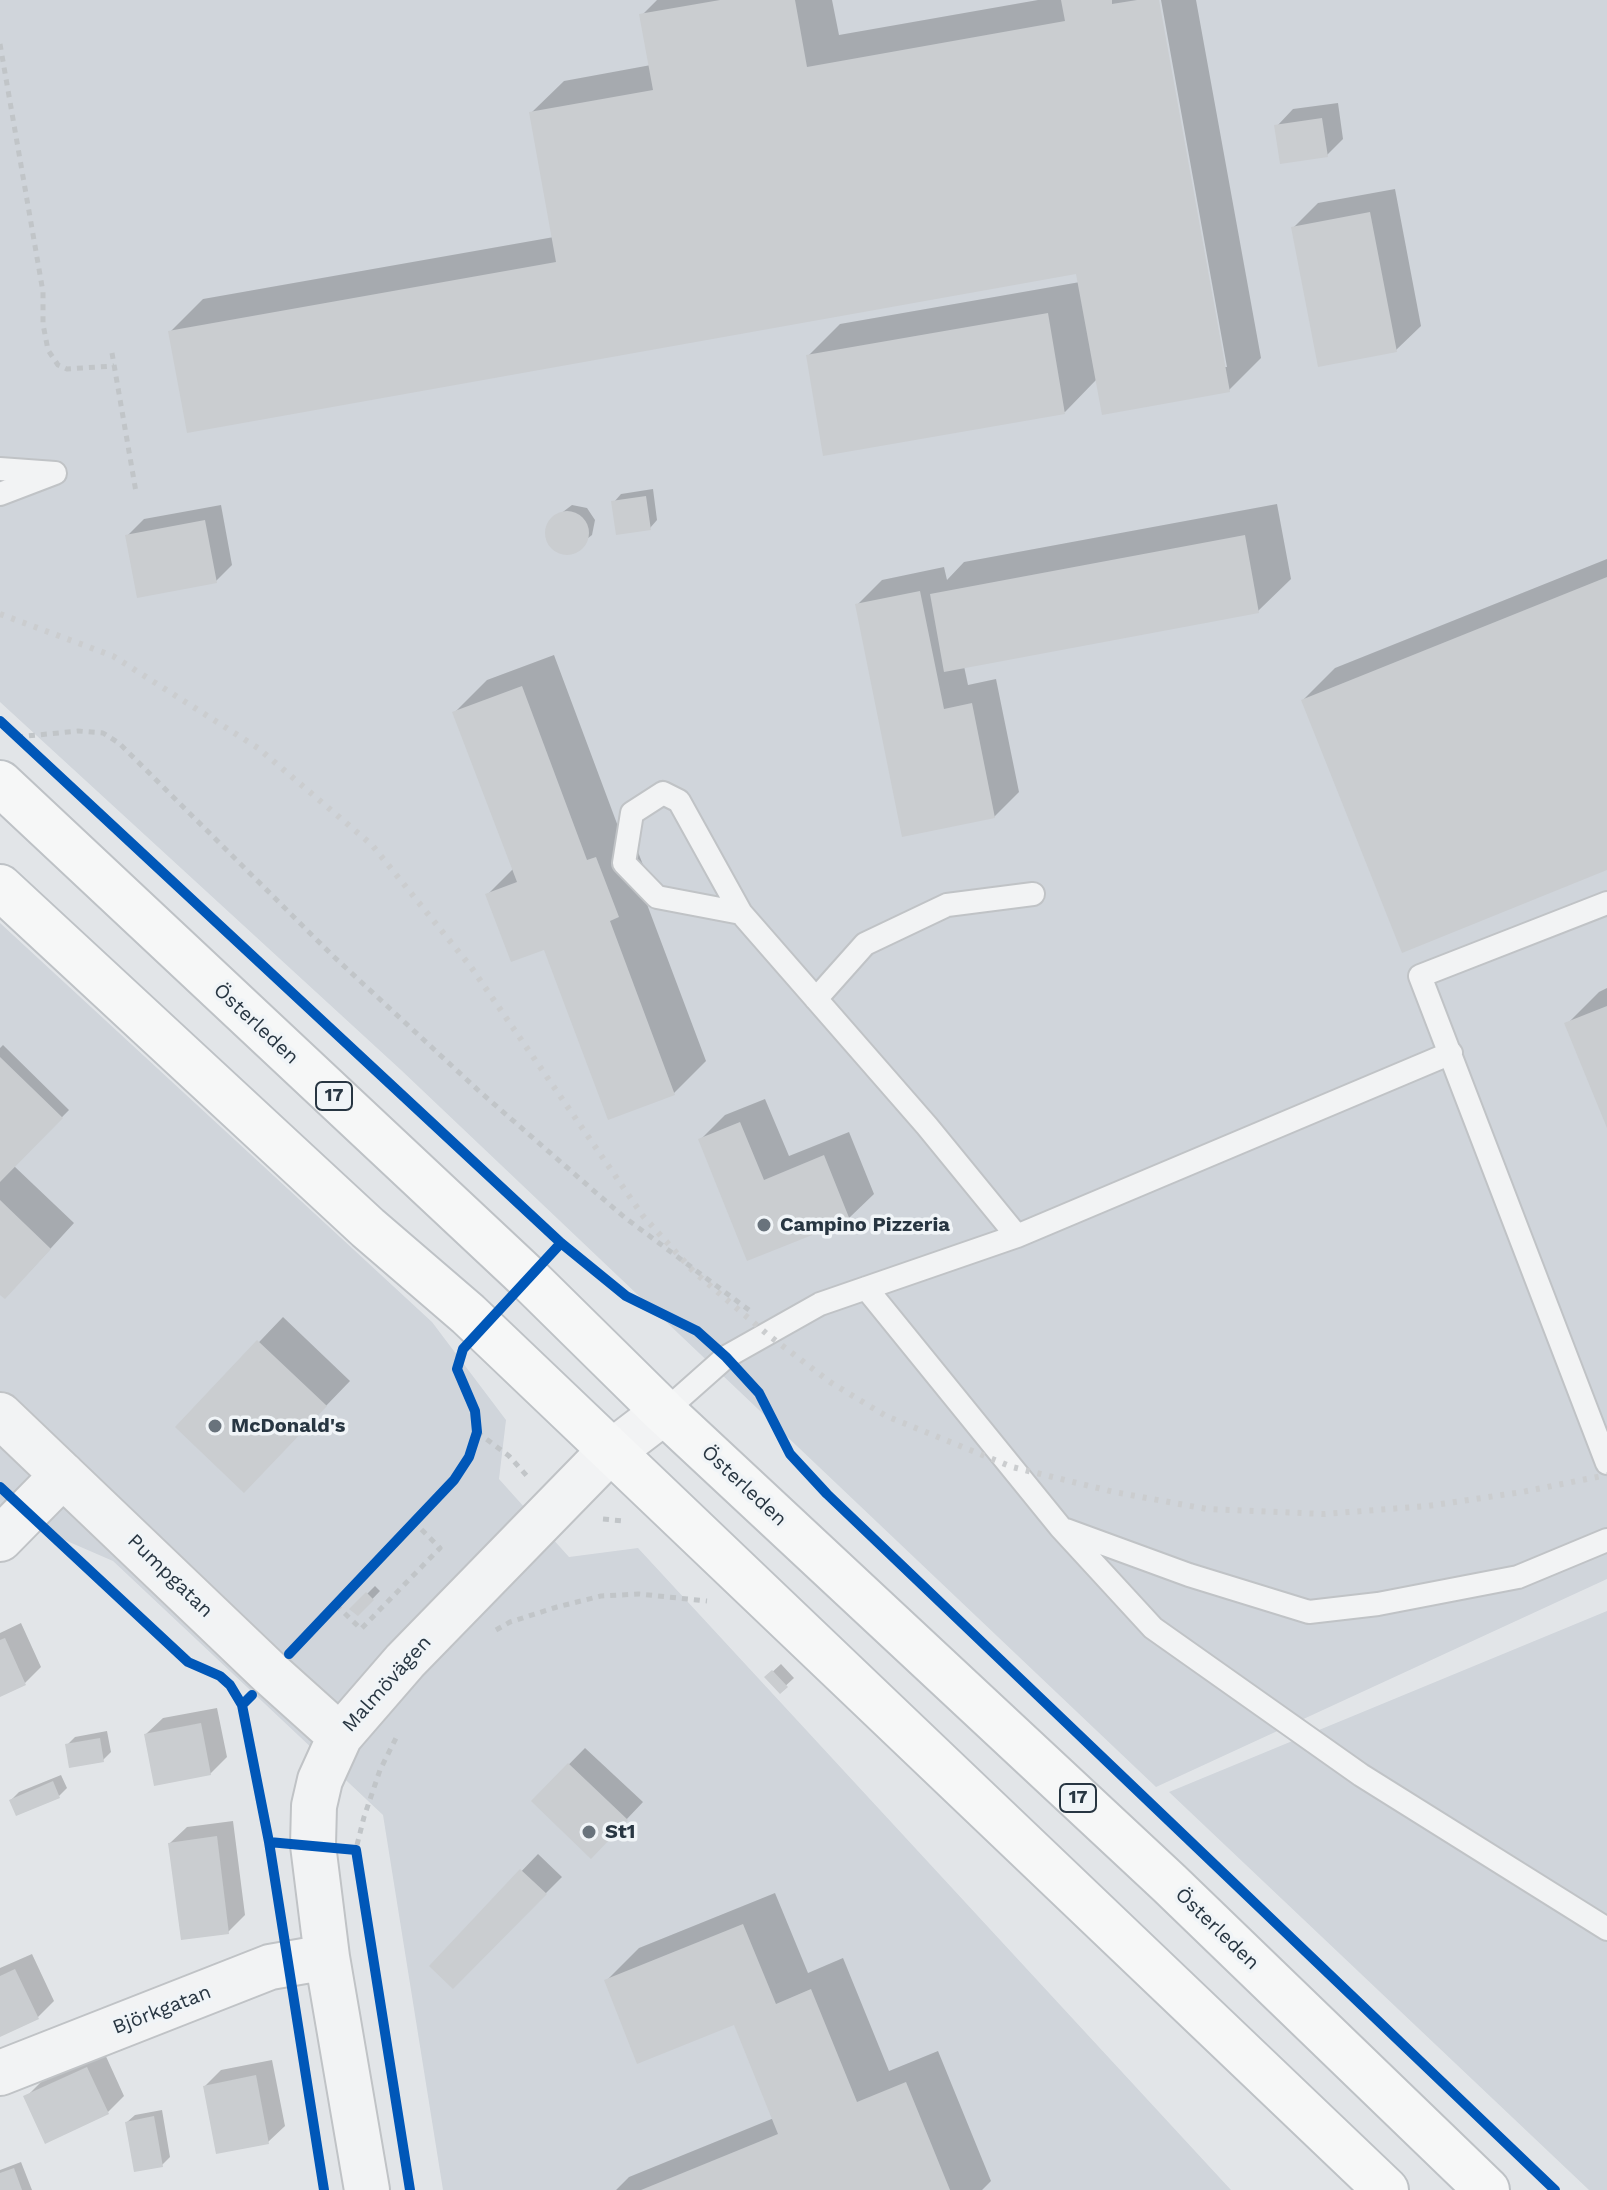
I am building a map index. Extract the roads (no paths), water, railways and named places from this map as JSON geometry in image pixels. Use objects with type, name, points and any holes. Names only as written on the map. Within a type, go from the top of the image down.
[{"type":"main road","name":"Österleden","points":[[0,783],[528,1278],[664,1412],[1169,1883],[1487,2190]]},
{"type":"main road","points":[[0,887],[368,1228],[468,1314],[1386,2190]]},
{"type":"street","name":"Malmövägen","points":[[367,2190],[327,1957],[313,1845],[314,1806],[320,1780],[340,1736],[405,1661],[611,1452],[664,1412]]},
{"type":"street","name":"Pumpgatan","points":[[0,1415],[340,1736]]},
{"type":"street","points":[[0,1539],[63,1475]]},
{"type":"street","name":"Björkgatan","points":[[0,2073],[270,1967],[327,1957]]},
{"type":"lane","points":[[0,469],[55,473],[0,494]]},
{"type":"lane","points":[[741,913],[657,897],[624,863],[632,813],[663,793],[679,801],[741,913],[927,1126],[1017,1236]]},
{"type":"lane","points":[[816,999],[865,944],[947,905],[1033,894]]},
{"type":"lane","points":[[1607,903],[1420,976],[1607,1463]]},
{"type":"lane","points":[[664,1412],[726,1357],[820,1304],[1017,1236],[1451,1053]]},
{"type":"lane","points":[[866,1288],[1061,1528],[1153,1628],[1361,1775],[1607,1929]]},
{"type":"lane","points":[[1061,1528],[1189,1575],[1309,1612],[1378,1604],[1518,1577],[1607,1540]]},
{"type":"railway","points":[[0,614],[113,656],[258,748],[372,845],[471,967],[643,1216],[693,1271],[767,1334],[830,1382],[886,1416],[1012,1467],[1114,1492],[1207,1509],[1324,1514],[1428,1506],[1607,1475]]},
{"type":"place","name":"Campino Pizzeria","points":[[764,1225]]},
{"type":"place","name":"McDonald's","points":[[215,1426]]},
{"type":"place","name":"St1","points":[[589,1832]]}]
